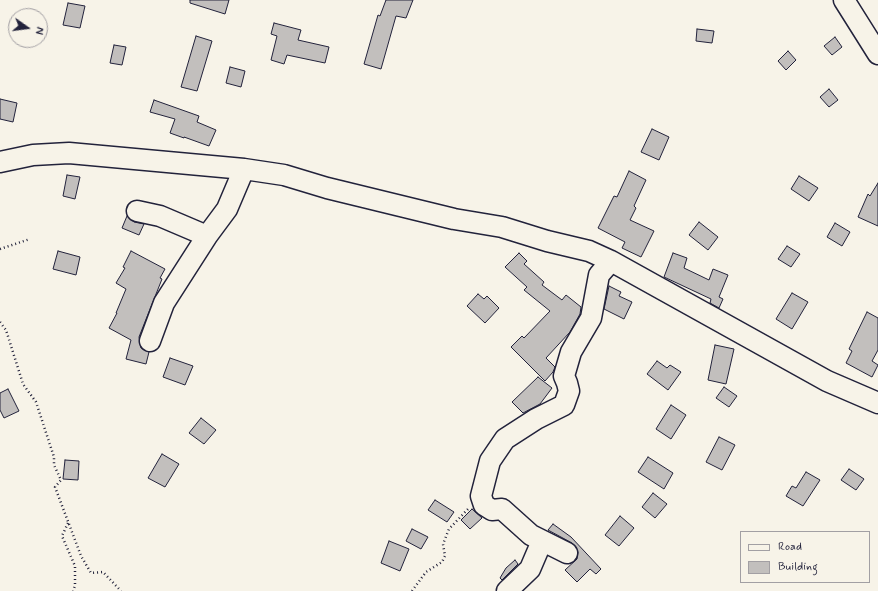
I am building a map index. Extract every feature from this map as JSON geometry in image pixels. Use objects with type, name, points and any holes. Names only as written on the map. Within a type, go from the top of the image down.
[{"type":"street","points":[[844,0],[878,54]]},
{"type":"street","points":[[0,162],[33,155],[69,153],[244,169],[284,175],[327,188],[454,219],[502,227],[547,241],[589,251],[611,261],[827,381],[878,403]]},
{"type":"street","points":[[150,341],[164,303],[207,236],[227,209],[244,169]]},
{"type":"street","points":[[136,211],[160,216],[207,236]]},
{"type":"street","points":[[567,552],[531,535],[502,509],[492,510],[484,505],[481,496],[490,461],[506,440],[536,419],[564,405],[569,391],[564,376],[571,352],[591,318],[599,275],[611,261]]},
{"type":"street","points":[[507,591],[530,569],[542,541]]},
{"type":"path","points":[[0,249],[30,239]]},
{"type":"path","points":[[0,322],[6,330],[23,384],[36,402],[54,457],[54,465],[61,480],[55,487],[81,556],[91,573],[103,572],[121,591]]},
{"type":"path","points":[[412,591],[426,572],[442,562],[445,556],[443,544],[449,528],[481,496]]},
{"type":"path","points":[[68,523],[62,536],[75,566],[75,586],[73,591]]},
{"type":"building","points":[[190,0],[229,0],[225,14],[190,3]]},
{"type":"building","points":[[386,0],[413,0],[406,18],[396,16],[381,69],[364,64],[378,15],[380,16]]},
{"type":"building","points":[[68,3],[85,6],[80,28],[63,25]]},
{"type":"building","points":[[274,23],[301,30],[298,40],[329,47],[325,63],[287,55],[284,64],[271,60],[277,36],[271,34]]},
{"type":"building","points":[[697,29],[714,31],[712,43],[696,41]]},
{"type":"building","points":[[196,36],[212,41],[197,91],[181,87]]},
{"type":"building","points":[[835,37],[842,47],[832,55],[824,46]]},
{"type":"building","points":[[114,45],[126,47],[122,65],[110,63]]},
{"type":"building","points":[[788,51],[796,60],[786,70],[778,61]]},
{"type":"building","points":[[230,67],[245,71],[241,87],[226,83]]},
{"type":"building","points":[[829,89],[838,100],[829,107],[820,97]]},
{"type":"building","points":[[0,99],[17,103],[13,122],[0,119]]},
{"type":"building","points":[[154,100],[199,116],[197,122],[216,130],[209,146],[170,133],[175,119],[150,112]]},
{"type":"building","points":[[652,129],[669,137],[659,160],[641,152]]},
{"type":"building","points":[[629,171],[646,180],[634,206],[636,208],[630,220],[654,231],[641,257],[622,248],[625,242],[598,228],[614,196],[617,197]]},
{"type":"building","points":[[67,175],[80,177],[75,199],[63,196]]},
{"type":"building","points":[[799,176],[818,188],[809,201],[791,189]]},
{"type":"building","points":[[878,183],[878,226],[858,217],[868,194],[870,196]]},
{"type":"building","points":[[127,216],[134,222],[144,224],[139,235],[122,228]]},
{"type":"building","points":[[699,222],[718,237],[708,250],[689,235]]},
{"type":"building","points":[[835,223],[850,232],[842,246],[827,237]]},
{"type":"building","points":[[787,246],[800,254],[791,267],[778,259]]},
{"type":"building","points":[[58,251],[80,257],[76,275],[53,269]]},
{"type":"building","points":[[131,251],[165,269],[160,278],[162,279],[139,337],[141,348],[149,352],[146,364],[126,359],[131,340],[109,328],[117,313],[126,289],[116,283],[125,268],[123,267]]},
{"type":"building","points":[[519,253],[527,261],[524,264],[544,282],[542,285],[562,300],[566,295],[581,307],[580,314],[570,332],[546,358],[555,367],[553,372],[545,381],[511,347],[522,336],[524,338],[550,311],[524,290],[527,287],[505,267]]},
{"type":"building","points":[[673,253],[687,258],[684,268],[709,280],[713,269],[728,275],[719,297],[723,299],[719,308],[710,303],[711,299],[664,277]]},
{"type":"building","points":[[609,286],[621,292],[619,296],[632,302],[624,319],[604,309]]},
{"type":"building","points":[[792,293],[808,302],[792,329],[776,319]]},
{"type":"building","points":[[478,294],[484,299],[487,296],[499,308],[485,323],[467,306]]},
{"type":"building","points":[[867,312],[878,318],[878,350],[872,361],[878,365],[872,377],[846,363],[852,351],[849,349]]},
{"type":"building","points":[[715,345],[734,349],[726,384],[708,380]]},
{"type":"building","points":[[170,358],[193,366],[185,385],[163,377]]},
{"type":"building","points":[[657,361],[667,368],[670,365],[681,372],[668,390],[647,374]]},
{"type":"building","points":[[538,377],[552,388],[540,404],[523,413],[512,402]]},
{"type":"building","points":[[724,387],[737,396],[729,407],[716,398]]},
{"type":"building","points":[[8,389],[19,411],[4,418],[0,410],[0,393]]},
{"type":"building","points":[[671,405],[686,415],[671,439],[656,429]]},
{"type":"building","points":[[201,418],[216,430],[204,444],[189,433]]},
{"type":"building","points":[[719,437],[735,445],[722,470],[706,462]]},
{"type":"building","points":[[162,454],[179,464],[165,487],[148,478]]},
{"type":"building","points":[[648,457],[673,473],[664,489],[638,472]]},
{"type":"building","points":[[65,460],[79,461],[78,480],[63,479]]},
{"type":"building","points":[[849,469],[864,479],[856,490],[841,480]]},
{"type":"building","points":[[806,472],[820,480],[803,506],[786,496],[792,486],[796,488]]},
{"type":"building","points":[[653,493],[667,504],[655,518],[642,507]]},
{"type":"building","points":[[435,500],[454,512],[447,522],[428,510]]},
{"type":"building","points":[[472,509],[482,518],[470,529],[461,520]]},
{"type":"building","points":[[620,516],[634,528],[619,546],[605,535]]},
{"type":"building","points":[[553,524],[571,537],[601,569],[596,574],[590,569],[577,582],[565,570],[577,559],[578,552],[572,543],[548,530]]},
{"type":"building","points":[[412,529],[428,537],[421,549],[406,541]]},
{"type":"building","points":[[389,541],[409,549],[400,571],[381,563]]},
{"type":"building","points":[[515,560],[518,564],[502,580],[500,578],[506,568]]}]
